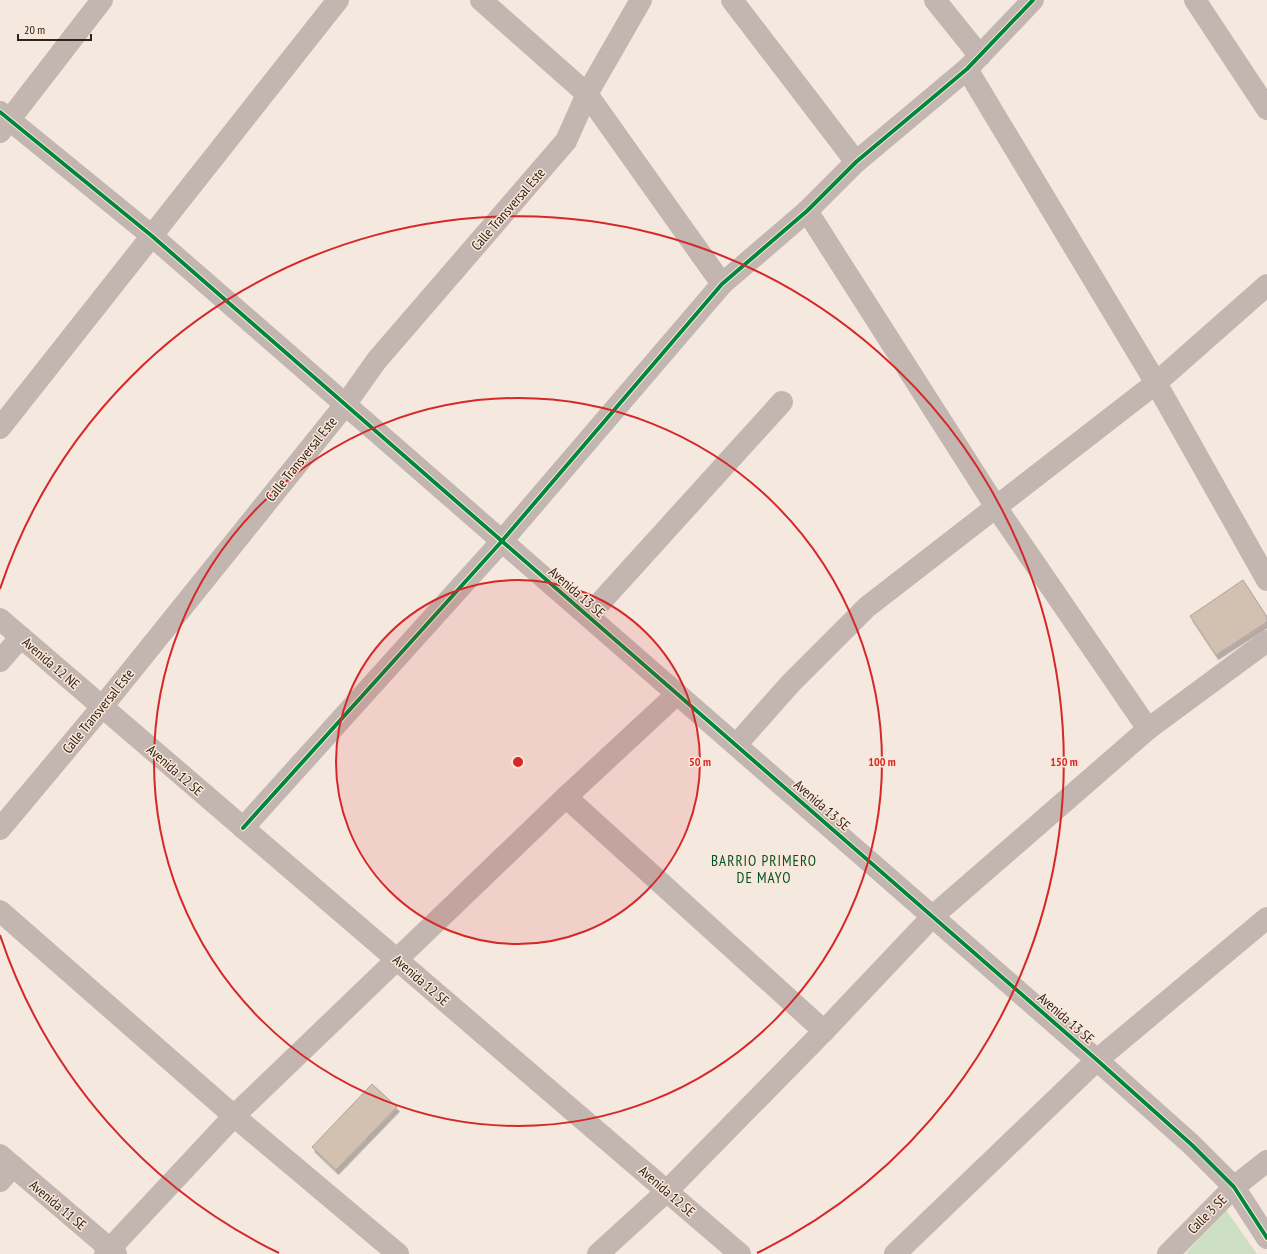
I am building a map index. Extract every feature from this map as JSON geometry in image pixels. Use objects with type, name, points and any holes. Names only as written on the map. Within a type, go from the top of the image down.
[{"type":"street","points":[[3,121],[102,0]]},
{"type":"street","points":[[0,428],[338,0]]},
{"type":"street","points":[[481,0],[587,94],[722,284]]},
{"type":"street","name":"Calle Transversal Este","points":[[0,829],[102,707],[345,405],[377,360],[566,141],[587,94],[641,0]]},
{"type":"street","points":[[732,0],[856,162]]},
{"type":"street","points":[[935,0],[973,62],[1267,580]]},
{"type":"street","points":[[243,828],[502,541],[722,284],[807,211],[856,162],[973,62],[1033,0]]},
{"type":"street","points":[[1195,0],[1267,109]]},
{"type":"street","name":"Avenida 13 SE","points":[[3,121],[152,236],[1097,1060],[1192,1145],[1234,1187],[1267,1238]]},
{"type":"street","points":[[807,211],[996,507],[1148,729]]},
{"type":"street","points":[[736,745],[791,683],[867,607],[1156,383],[1267,285]]},
{"type":"street","points":[[588,616],[782,402]]},
{"type":"street","name":"Avenida 12 NE","points":[[0,619],[102,707]]},
{"type":"street","points":[[0,661],[21,637]]},
{"type":"street","points":[[598,1254],[667,1191],[824,1031],[933,916],[1148,729],[1267,641]]},
{"type":"street","points":[[110,1252],[234,1116],[566,797],[678,694]]},
{"type":"street","name":"Avenida 12 SE","points":[[102,707],[740,1254]]},
{"type":"street","points":[[566,797],[824,1031]]},
{"type":"street","points":[[0,911],[234,1116],[398,1254]]},
{"type":"street","points":[[895,1254],[1097,1060],[1267,918]]},
{"type":"street","name":"Calle 3 SE","points":[[1168,1254],[1234,1187],[1267,1161]]},
{"type":"street","name":"Avenida 11 SE","points":[[4,1168],[110,1252]]},
{"type":"green space","points":[[1226,1210],[1257,1254],[1185,1254]]},
{"type":"building","points":[[1243,580],[1267,617],[1267,622],[1216,655],[1190,616]]},
{"type":"building","points":[[372,1084],[397,1107],[336,1170],[312,1147]]},
{"type":"cycle path","points":[[243,828],[502,541],[722,284],[807,211],[856,162],[967,69],[1033,0]]},
{"type":"cycle path","points":[[0,112],[152,236],[1097,1060],[1192,1145],[1234,1187],[1267,1238]]},
{"type":"district","name":"BARRIO PRIMERO DE MAYO","points":[[764,868]]}]
